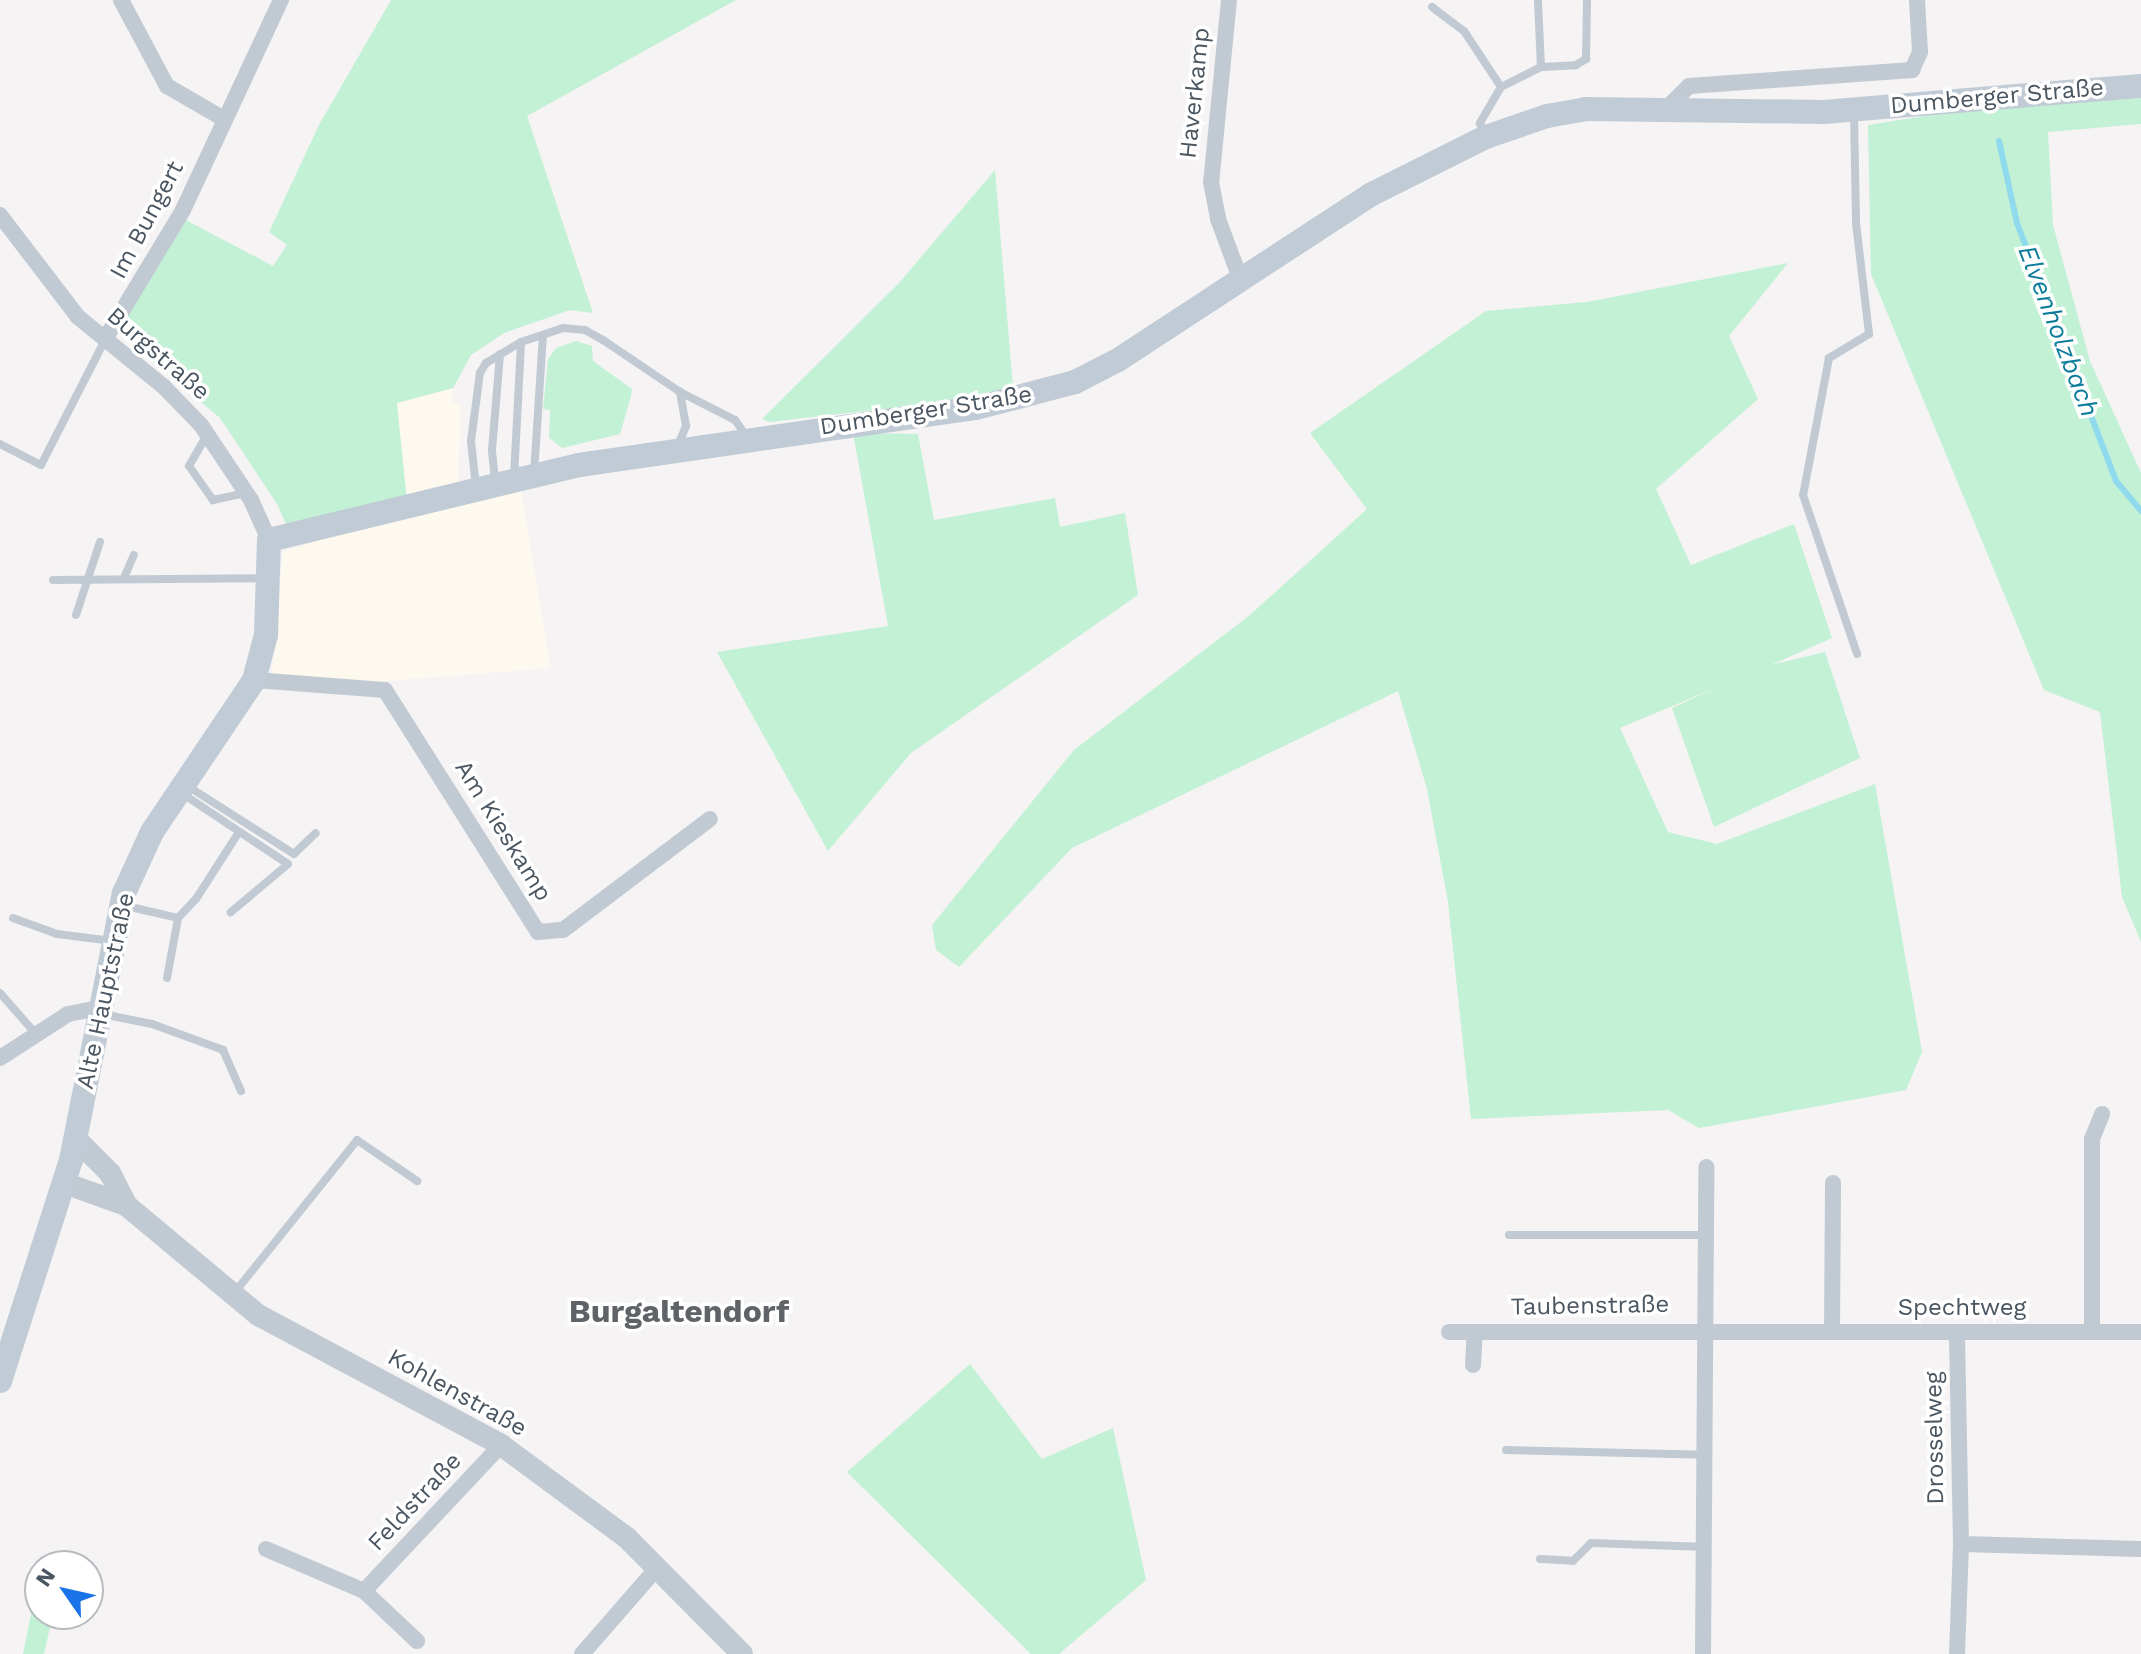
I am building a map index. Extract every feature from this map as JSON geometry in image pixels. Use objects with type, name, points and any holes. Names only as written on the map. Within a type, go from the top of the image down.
[{"type":"main road","name":"Dumberger Straße","points":[[269,540],[505,480],[677,447],[1026,398],[1118,360],[1370,195],[1486,137],[1547,116],[1585,109],[1854,109],[2141,86]]},
{"type":"main road","name":"Alte Hauptstraße","points":[[0,1381],[76,1139],[121,905],[137,861],[181,788],[254,680],[266,635],[269,540]]},
{"type":"street","points":[[121,0],[167,86],[224,119]]},
{"type":"street","name":"Im Bungert","points":[[105,339],[183,210],[281,0]]},
{"type":"street","name":"Haverkamp","points":[[1229,0],[1211,182],[1218,219],[1241,281]]},
{"type":"street","name":"Dumberger Straße","points":[[1665,110],[1689,86],[1912,70],[1920,52],[1917,0]]},
{"type":"street","name":"Burgstraße","points":[[0,215],[51,288],[105,339],[164,387],[208,433],[246,492],[269,540]]},
{"type":"street","name":"Am Kieskamp","points":[[254,680],[362,684],[385,690],[538,932],[563,930],[710,819]]},
{"type":"street","points":[[0,1058],[68,1014],[103,1010]]},
{"type":"street","points":[[2092,1332],[2092,1139],[2102,1114]]},
{"type":"street","name":"Kohlenstraße","points":[[76,1139],[110,1173],[126,1205]]},
{"type":"street","name":"Taubenstraße","points":[[1703,1654],[1707,1547],[1706,1167]]},
{"type":"street","name":"Kohlenstraße","points":[[64,1183],[126,1205],[232,1296],[289,1333],[501,1445],[658,1567],[742,1654]]},
{"type":"street","points":[[1832,1331],[1833,1183]]},
{"type":"street","name":"Spechtweg","points":[[1705,1328],[2141,1332]]},
{"type":"street","name":"Taubenstraße","points":[[1449,1332],[1705,1328]]},
{"type":"street","points":[[1473,1365],[1475,1332]]},
{"type":"street","name":"Drosselweg","points":[[1957,1332],[1961,1544],[1957,1654]]},
{"type":"street","name":"Feldstraße","points":[[364,1591],[501,1445]]},
{"type":"street","points":[[1961,1544],[2141,1549]]},
{"type":"street","points":[[266,1549],[364,1591],[417,1641]]},
{"type":"street","points":[[582,1654],[658,1567]]},
{"type":"lane","points":[[1538,0],[1541,67]]},
{"type":"lane","points":[[1486,137],[1480,123],[1501,87],[1541,67],[1576,65],[1586,59],[1587,0]]},
{"type":"lane","points":[[1432,7],[1476,45],[1501,87]]},
{"type":"lane","points":[[1854,109],[1856,223],[1869,334],[1829,358],[1803,495],[1857,654]]},
{"type":"lane","points":[[505,480],[471,441],[480,373],[500,354],[521,342],[543,335],[585,330],[680,392],[735,420],[747,437]]},
{"type":"lane","points":[[505,480],[543,335]]},
{"type":"lane","points":[[0,444],[41,465],[105,339]]},
{"type":"lane","points":[[505,480],[521,342]]},
{"type":"lane","points":[[500,354],[492,450],[505,480]]},
{"type":"lane","points":[[677,447],[686,426],[680,392]]},
{"type":"lane","points":[[208,433],[189,466],[213,500],[246,492]]},
{"type":"lane","points":[[76,615],[100,542]]},
{"type":"lane","points":[[124,578],[134,555]]},
{"type":"lane","points":[[53,580],[267,578]]},
{"type":"lane","points":[[181,788],[288,864],[231,912]]},
{"type":"lane","points":[[181,788],[294,854],[316,833]]},
{"type":"lane","points":[[167,978],[178,918],[196,899],[239,832]]},
{"type":"lane","points":[[121,905],[178,918]]},
{"type":"lane","points":[[13,918],[57,934],[116,941]]},
{"type":"lane","points":[[0,993],[36,1034]]},
{"type":"lane","points":[[103,1010],[223,1050],[241,1091]]},
{"type":"lane","points":[[232,1296],[357,1140],[417,1181]]},
{"type":"lane","points":[[1509,1235],[1705,1235]]},
{"type":"lane","points":[[1506,1450],[1706,1455]]},
{"type":"lane","points":[[1540,1559],[1573,1561],[1591,1543],[1707,1547]]},
{"type":"shaded area","points":[[453,388],[451,402],[461,404],[458,488],[407,502],[397,403]]},
{"type":"shaded area","points":[[520,482],[551,668],[362,683],[272,674],[283,552],[450,498]]},
{"type":"green space","points":[[391,0],[736,0],[527,116],[593,313],[570,310],[504,333],[471,355],[453,388],[397,403],[407,502],[289,531],[277,504],[220,418],[115,330],[182,218],[273,266],[287,245],[269,232],[319,125]]},
{"type":"green space","points":[[2141,98],[2141,124],[2048,132],[2053,225],[2090,361],[2141,473],[2141,942],[2122,897],[2100,712],[2044,690],[1871,274],[1868,125],[1968,109]]},
{"type":"green space","points":[[995,170],[1013,388],[918,405],[769,422],[762,419],[899,283]]},
{"type":"green space","points":[[1788,263],[1729,336],[1758,399],[1656,489],[1691,565],[1794,524],[1832,638],[1771,665],[1825,652],[1860,758],[1714,827],[1672,708],[1720,686],[1620,728],[1668,832],[1717,844],[1875,784],[1922,1052],[1906,1090],[1699,1128],[1668,1110],[1471,1119],[1448,902],[1427,789],[1398,691],[1072,848],[959,967],[936,950],[932,925],[1074,750],[1250,615],[1367,509],[1310,433],[1486,311],[1587,302]]},
{"type":"green space","points":[[576,341],[592,346],[593,361],[632,389],[620,434],[562,448],[549,438],[550,410],[543,409],[548,359],[556,348]]},
{"type":"green space","points":[[853,433],[918,434],[934,520],[1055,498],[1060,527],[1125,513],[1138,595],[911,753],[828,851],[717,652],[888,626]]},
{"type":"green space","points":[[970,1364],[1042,1459],[1113,1428],[1146,1580],[1059,1654],[1031,1654],[847,1472]]},
{"type":"green space","points":[[28,1630],[49,1630],[44,1654],[23,1654]]},
{"type":"waterway","name":"Elvenholzbach","points":[[1999,141],[2017,223],[2116,481],[2141,511]]},
{"type":"district","name":"Burgaltendorf","points":[[679,1311]]}]
